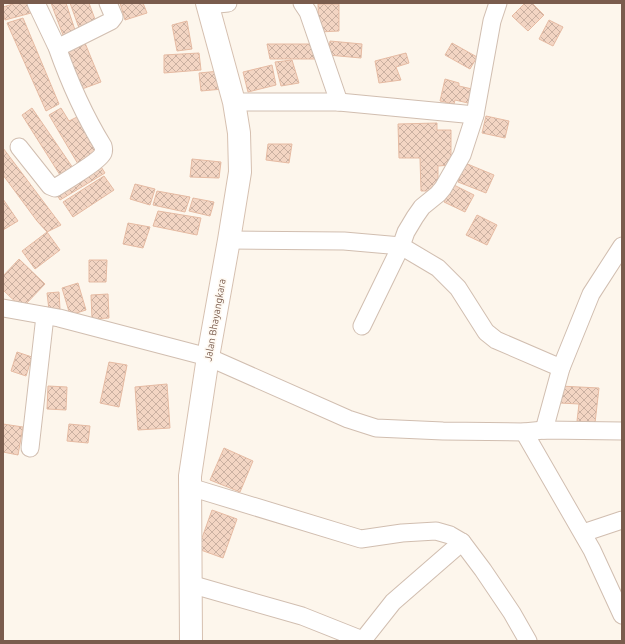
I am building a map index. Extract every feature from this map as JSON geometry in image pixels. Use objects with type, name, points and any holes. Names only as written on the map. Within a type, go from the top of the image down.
[{"type":"street","points":[[19,147],[50,186],[55,188],[92,163],[102,154],[104,150],[86,115],[57,47],[36,3]]},
{"type":"street","points":[[57,47],[63,46],[112,21],[114,17],[108,3]]},
{"type":"street","points":[[302,3],[308,12],[339,102]]},
{"type":"street","points":[[362,326],[414,217],[422,207],[438,194],[448,181],[462,155],[475,115],[492,21],[498,3]]},
{"type":"street","name":"Jalan Bhayangkara","points":[[191,641],[190,476],[208,357],[240,172],[239,133],[214,4]]},
{"type":"street","points":[[234,102],[339,102],[475,115]]},
{"type":"street","points":[[229,240],[344,241],[401,246],[438,268],[458,288],[482,327],[496,340],[561,368]]},
{"type":"street","points":[[544,430],[561,368],[591,294],[622,246]]},
{"type":"street","points":[[3,308],[45,316],[208,357],[348,419],[376,428],[524,432],[544,430],[622,431]]},
{"type":"street","points":[[30,448],[45,316]]},
{"type":"street","points":[[524,432],[592,550],[622,615]]},
{"type":"street","points":[[190,487],[361,539],[402,533],[436,531],[450,535],[462,542],[483,570],[512,613],[528,641]]},
{"type":"street","points":[[583,534],[622,520]]},
{"type":"street","points":[[190,584],[302,616],[364,641],[392,602],[462,542]]},
{"type":"building","points":[[16,3],[27,3],[31,13],[5,20],[3,7]]},
{"type":"building","points":[[51,3],[66,3],[75,30],[63,35]]},
{"type":"building","points":[[70,3],[89,3],[96,22],[79,28]]},
{"type":"building","points":[[120,3],[143,3],[147,13],[125,20]]},
{"type":"building","points":[[525,3],[532,3],[544,15],[528,31],[512,16]]},
{"type":"building","points":[[318,4],[339,4],[339,31],[319,32]]},
{"type":"building","points":[[23,18],[59,104],[46,111],[7,23]]},
{"type":"building","points":[[549,20],[563,27],[553,46],[539,39]]},
{"type":"building","points":[[187,21],[192,49],[177,51],[172,25]]},
{"type":"building","points":[[330,41],[362,44],[361,58],[328,55]]},
{"type":"building","points":[[85,43],[101,82],[82,89],[67,51]]},
{"type":"building","points":[[452,43],[477,57],[470,69],[445,55]]},
{"type":"building","points":[[267,44],[312,44],[317,59],[270,59]]},
{"type":"building","points":[[199,53],[201,70],[164,73],[164,55]]},
{"type":"building","points":[[406,53],[409,63],[396,67],[401,80],[379,83],[375,61]]},
{"type":"building","points":[[292,60],[299,83],[281,86],[275,62]]},
{"type":"building","points":[[272,65],[276,85],[248,92],[243,72]]},
{"type":"building","points":[[220,71],[223,89],[201,91],[199,73]]},
{"type":"building","points":[[445,79],[459,83],[459,86],[472,89],[468,103],[455,100],[454,104],[440,101]]},
{"type":"building","points":[[32,108],[73,168],[60,175],[22,115]]},
{"type":"building","points":[[61,108],[69,121],[79,116],[101,150],[78,164],[49,115]]},
{"type":"building","points":[[486,116],[509,121],[505,138],[482,133]]},
{"type":"building","points":[[437,123],[437,130],[451,130],[451,165],[438,166],[438,191],[421,191],[420,158],[399,158],[398,124]]},
{"type":"building","points":[[268,144],[292,144],[289,163],[266,160]]},
{"type":"building","points":[[3,148],[61,225],[47,232],[37,221],[3,175]]},
{"type":"building","points":[[192,159],[221,162],[219,178],[190,177]]},
{"type":"building","points":[[98,162],[105,173],[60,200],[55,191]]},
{"type":"building","points":[[465,163],[494,175],[486,193],[458,182]]},
{"type":"building","points":[[104,176],[114,190],[73,217],[63,202]]},
{"type":"building","points":[[135,184],[155,189],[150,205],[130,199]]},
{"type":"building","points":[[452,184],[474,195],[465,212],[444,202]]},
{"type":"building","points":[[157,191],[190,197],[185,212],[153,205]]},
{"type":"building","points":[[193,198],[214,202],[210,216],[189,211]]},
{"type":"building","points":[[3,199],[18,221],[3,230]]},
{"type":"building","points":[[158,211],[201,218],[197,235],[153,226]]},
{"type":"building","points":[[477,215],[497,225],[487,245],[466,235]]},
{"type":"building","points":[[128,223],[150,227],[143,248],[123,244]]},
{"type":"building","points":[[47,232],[60,250],[35,269],[22,251]]},
{"type":"building","points":[[19,259],[45,284],[22,308],[3,290],[3,276]]},
{"type":"building","points":[[89,260],[107,260],[106,282],[89,282]]},
{"type":"building","points":[[78,283],[86,310],[70,315],[62,288]]},
{"type":"building","points":[[59,292],[60,309],[49,310],[47,293]]},
{"type":"building","points":[[108,294],[109,318],[92,319],[91,295]]},
{"type":"building","points":[[17,352],[32,357],[26,376],[11,371]]},
{"type":"building","points":[[109,362],[127,365],[119,407],[100,403]]},
{"type":"building","points":[[167,384],[170,428],[138,430],[135,387]]},
{"type":"building","points":[[48,386],[67,387],[66,410],[47,409]]},
{"type":"building","points":[[560,386],[599,388],[595,423],[577,421],[579,404],[560,403]]},
{"type":"building","points":[[3,424],[23,427],[18,455],[3,452]]},
{"type":"building","points":[[69,424],[90,426],[88,443],[67,441]]},
{"type":"building","points":[[224,448],[253,461],[240,492],[210,480]]},
{"type":"building","points":[[212,510],[237,519],[223,558],[198,549]]}]
